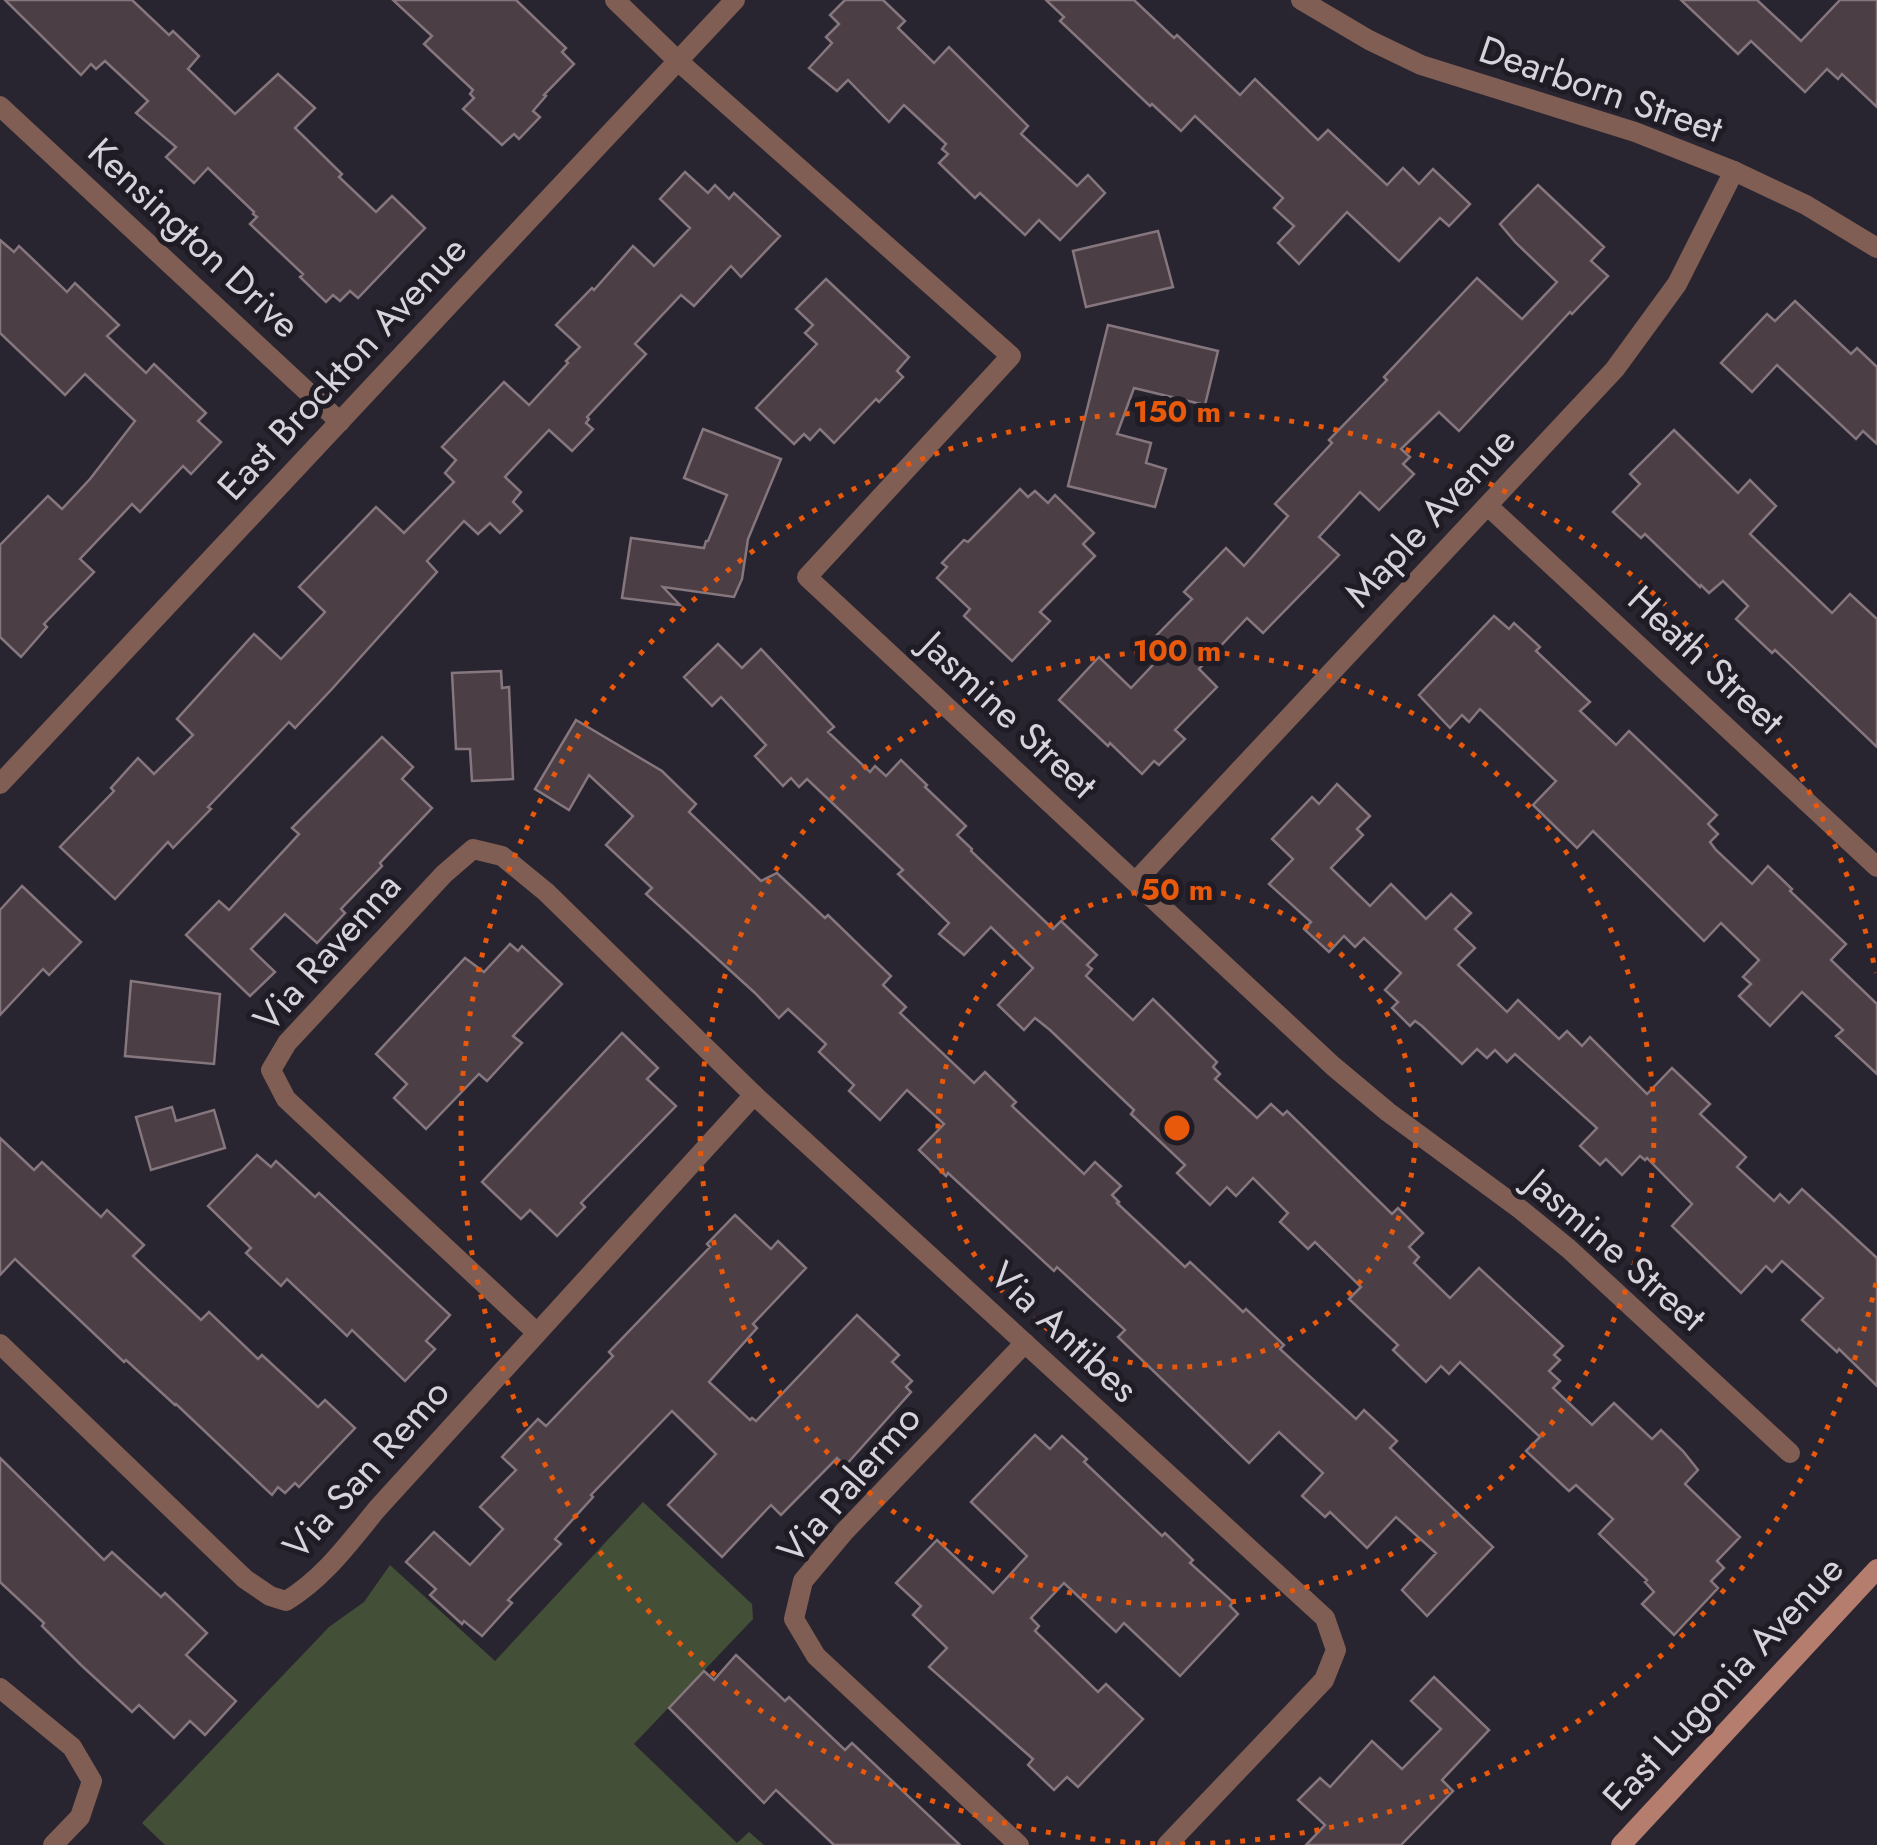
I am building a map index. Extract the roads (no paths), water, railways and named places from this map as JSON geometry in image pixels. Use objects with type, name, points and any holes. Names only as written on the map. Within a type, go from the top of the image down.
[{"type":"main road","name":"East Lugonia Avenue","points":[[1621,1845],[1877,1570]]},
{"type":"street","name":"Jasmine Street","points":[[614,0],[678,62],[1011,356],[808,577],[1333,1066],[1388,1112],[1520,1208],[1790,1453]]},
{"type":"street","name":"East Brockton Avenue","points":[[3,776],[736,0]]},
{"type":"street","name":"Dearborn Street","points":[[1314,3],[1369,40],[1421,65],[1635,132],[1734,171],[1806,205],[1877,248]]},
{"type":"street","name":"Kensington Drive","points":[[0,106],[340,422]]},
{"type":"street","name":"Maple Avenue","points":[[1136,881],[1615,370],[1677,284],[1734,171]]},
{"type":"street","name":"Heath Street","points":[[1488,506],[1877,866]]},
{"type":"street","name":"Via Ravenna","points":[[536,1332],[286,1099],[271,1070],[286,1043],[472,849],[502,856],[546,892]]},
{"type":"street","name":"Via Antibes","points":[[546,892],[754,1095],[1324,1618],[1336,1650],[1324,1680],[1167,1845]]},
{"type":"street","name":"Via San Remo","points":[[3,1353],[245,1578],[270,1596],[286,1601],[310,1586],[333,1562],[376,1509],[754,1095]]},
{"type":"street","name":"Via Palermo","points":[[1020,1845],[816,1656],[794,1619],[803,1581],[844,1532],[1025,1344]]},
{"type":"street","points":[[0,1688],[72,1748],[92,1782],[80,1817],[53,1845]]}]
